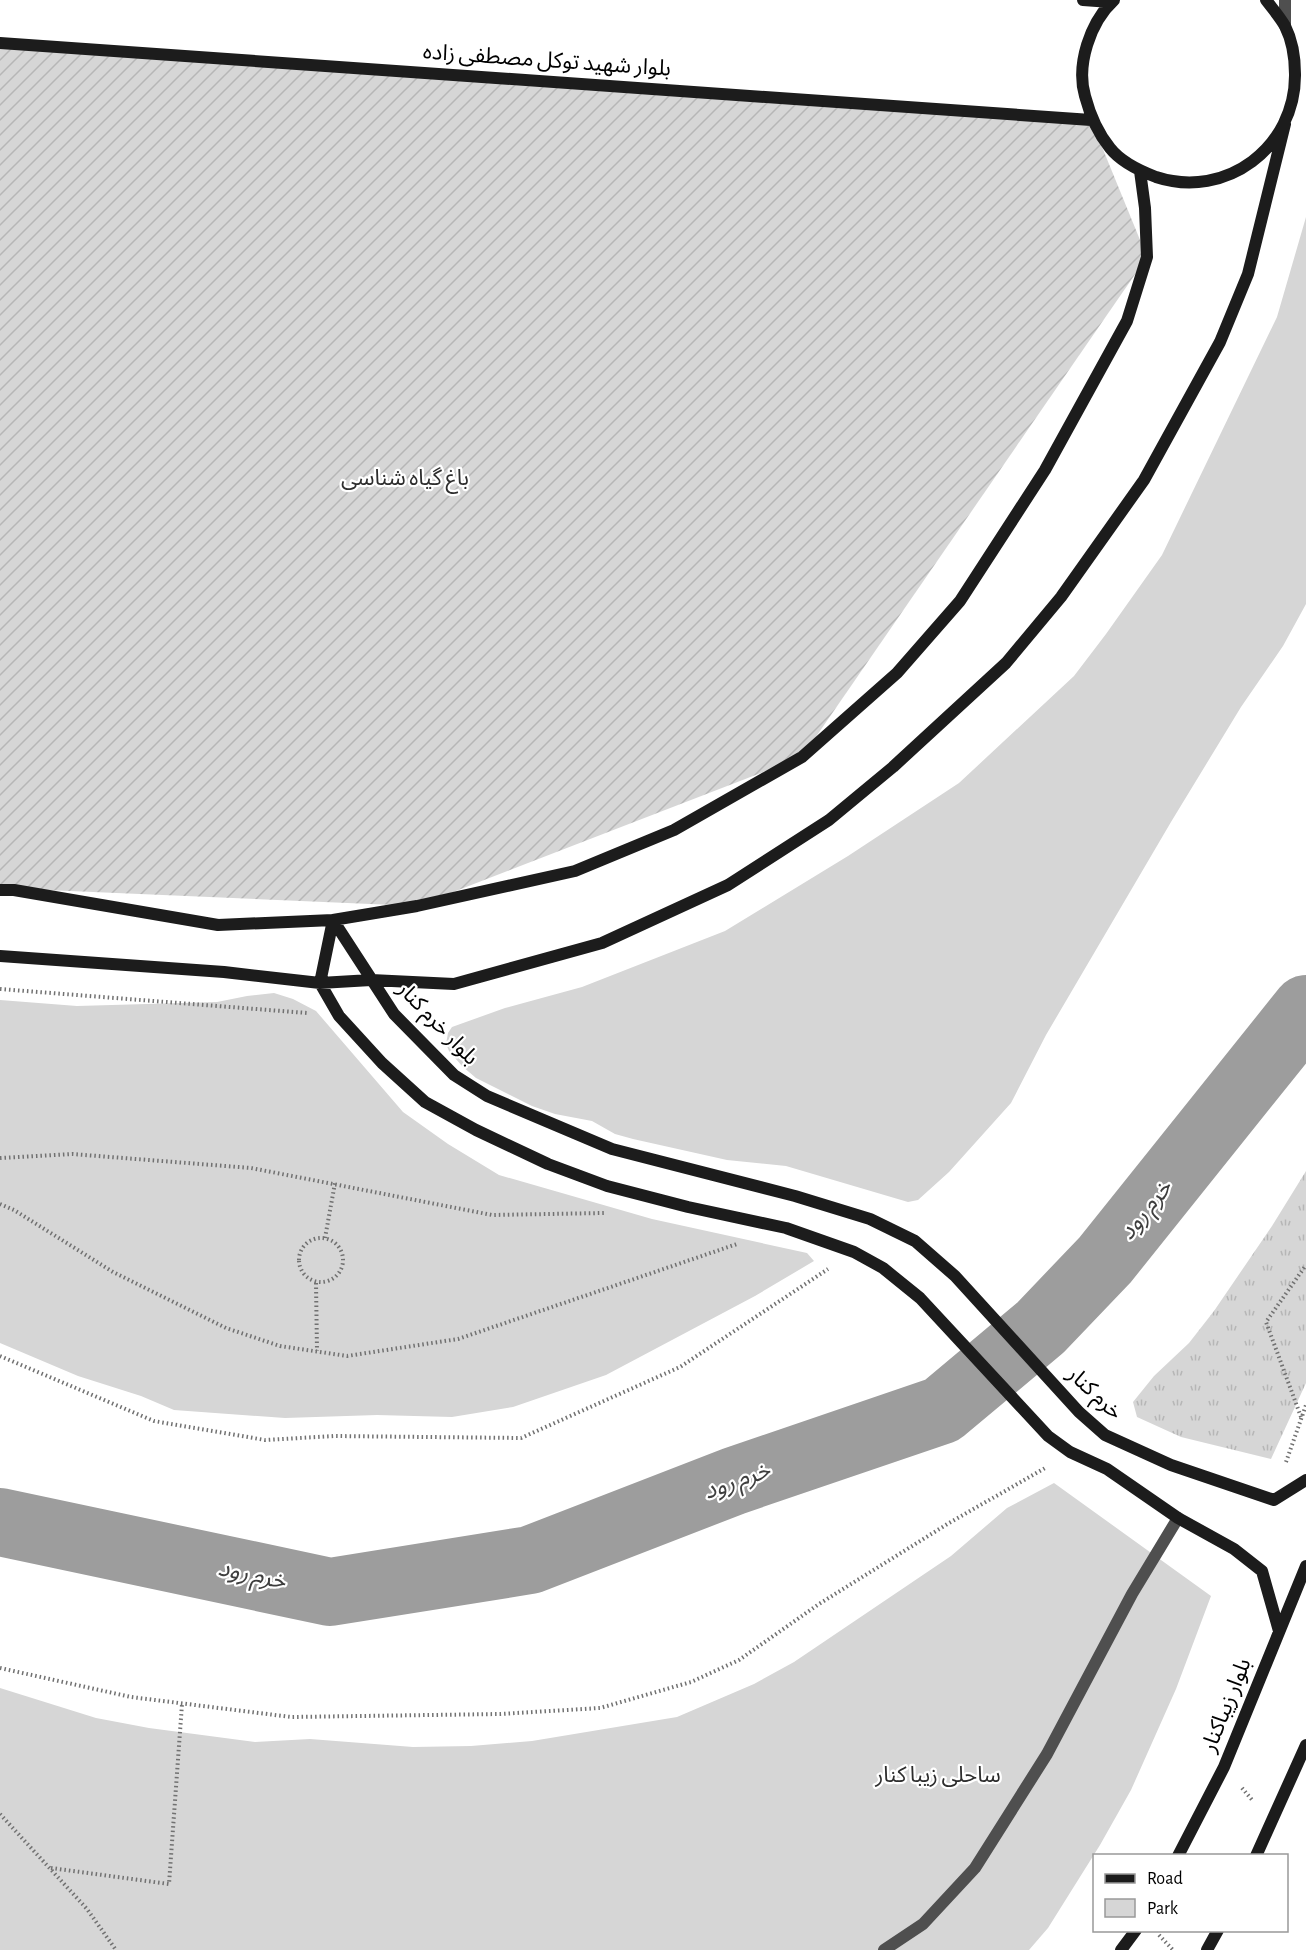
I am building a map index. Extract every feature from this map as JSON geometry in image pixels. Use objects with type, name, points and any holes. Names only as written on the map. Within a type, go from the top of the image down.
[{"type":"main road","points":[[1083,0],[1113,1]]},
{"type":"main road","points":[[0,956],[224,972],[320,983],[371,980],[454,984],[602,943],[728,885],[829,820],[893,767],[1006,663],[1061,597],[1144,480],[1220,342],[1248,274],[1285,124],[1295,93],[1295,58],[1285,26],[1266,0]]},
{"type":"main road","points":[[1113,1],[1094,27],[1084,57],[1083,89],[1091,120],[1111,150],[1140,171],[1172,182],[1206,182],[1238,171],[1265,152],[1285,124]]},
{"type":"main road","name":"بلوار شهید توکل مصطفی زاده","points":[[0,43],[1091,120]]},
{"type":"main road","points":[[0,890],[14,890],[218,925],[333,920],[417,906],[575,872],[674,830],[802,757],[897,673],[960,601],[1044,470],[1127,321],[1147,257],[1145,208],[1140,171]]},
{"type":"main road","points":[[333,920],[320,983],[339,1016],[382,1063],[425,1102],[476,1130],[548,1164],[608,1186],[688,1207],[786,1228],[854,1252],[883,1268],[920,1298],[1048,1436],[1070,1452],[1107,1469],[1178,1518],[1234,1549],[1262,1570],[1279,1631]]},
{"type":"main road","name":"بلوار خرم کنار","points":[[333,920],[394,1014],[454,1075],[487,1096],[612,1149],[795,1196],[870,1219],[915,1240],[955,1276]]},
{"type":"main road","name":"خرم کنار","points":[[955,1276],[1079,1412],[1105,1435],[1171,1465],[1274,1500]]},
{"type":"main road","points":[[1274,1500],[1306,1480]]},
{"type":"main road","name":"بلوار زیباکنار","points":[[1179,1854],[1224,1767],[1306,1566]]},
{"type":"main road","points":[[1257,1854],[1305,1748]]},
{"type":"main road","points":[[1121,1950],[1134,1932]]},
{"type":"main road","points":[[1207,1950],[1217,1932]]},
{"type":"street","points":[[1285,0],[1285,26]]},
{"type":"street","points":[[884,1950],[923,1924],[975,1868],[1047,1754],[1132,1594],[1178,1518]]},
{"type":"path","points":[[0,989],[339,1016]]},
{"type":"path","points":[[0,1158],[72,1154],[251,1168],[492,1215],[609,1213]]},
{"type":"path","points":[[325,1238],[335,1183]]},
{"type":"path","points":[[0,1204],[14,1210],[113,1272],[226,1328],[280,1346],[347,1356],[458,1339],[741,1243]]},
{"type":"path","points":[[316,1238],[325,1238],[335,1243],[341,1250],[343,1260],[341,1270],[335,1278],[326,1283],[316,1283],[301,1271],[298,1261],[300,1251],[316,1238]]},
{"type":"path","points":[[0,1356],[154,1421],[265,1440],[334,1436],[521,1438],[680,1367],[854,1252]]},
{"type":"path","points":[[1301,1417],[1266,1322],[1306,1265]]},
{"type":"path","points":[[316,1283],[317,1351]]},
{"type":"path","points":[[1274,1500],[1306,1405]]},
{"type":"path","points":[[0,1668],[131,1697],[291,1717],[500,1714],[600,1708],[691,1682],[739,1660],[819,1604],[949,1523],[1070,1452]]},
{"type":"path","points":[[51,1868],[169,1884],[182,1704]]},
{"type":"path","points":[[1224,1767],[1271,1822]]},
{"type":"path","points":[[0,1814],[87,1909],[116,1950]]},
{"type":"path","points":[[1157,1932],[1173,1950]]},
{"type":"green space","name":"باغ گیاه شناسی","points":[[0,46],[1091,120],[1147,257],[802,757],[417,906],[0,888]]},
{"type":"green space","points":[[1306,217],[1306,604],[1283,646],[1241,707],[1171,822],[1046,1035],[1011,1103],[949,1172],[918,1200],[908,1202],[786,1166],[727,1160],[615,1134],[592,1121],[555,1114],[532,1106],[476,1078],[462,1066],[446,1044],[452,1027],[505,1008],[582,987],[725,931],[848,856],[959,783],[1074,676],[1162,555],[1277,317]]},
{"type":"green space","points":[[274,993],[293,999],[316,1011],[403,1112],[448,1144],[499,1175],[652,1219],[807,1253],[814,1261],[755,1296],[606,1375],[513,1407],[452,1417],[377,1415],[285,1418],[174,1410],[141,1396],[78,1376],[0,1343],[0,1000],[77,1006],[217,1002]]},
{"type":"green space","points":[[1306,1171],[1306,1383],[1271,1459],[1181,1437],[1137,1417],[1133,1402],[1154,1376],[1189,1343],[1214,1311]]},
{"type":"green space","name":"ساحلی زیبا کنار","points":[[1054,1483],[1211,1596],[1176,1689],[1131,1790],[1048,1928],[1029,1950],[0,1950],[0,1688],[96,1718],[149,1728],[255,1742],[310,1739],[413,1747],[471,1746],[532,1741],[677,1717],[754,1684],[794,1662],[951,1556],[1007,1508]]},
{"type":"waterway","name":"خرم رود","points":[[0,1522],[330,1592],[530,1560],[734,1481],[942,1410],[1040,1328],[1105,1260],[1306,1009]]}]
